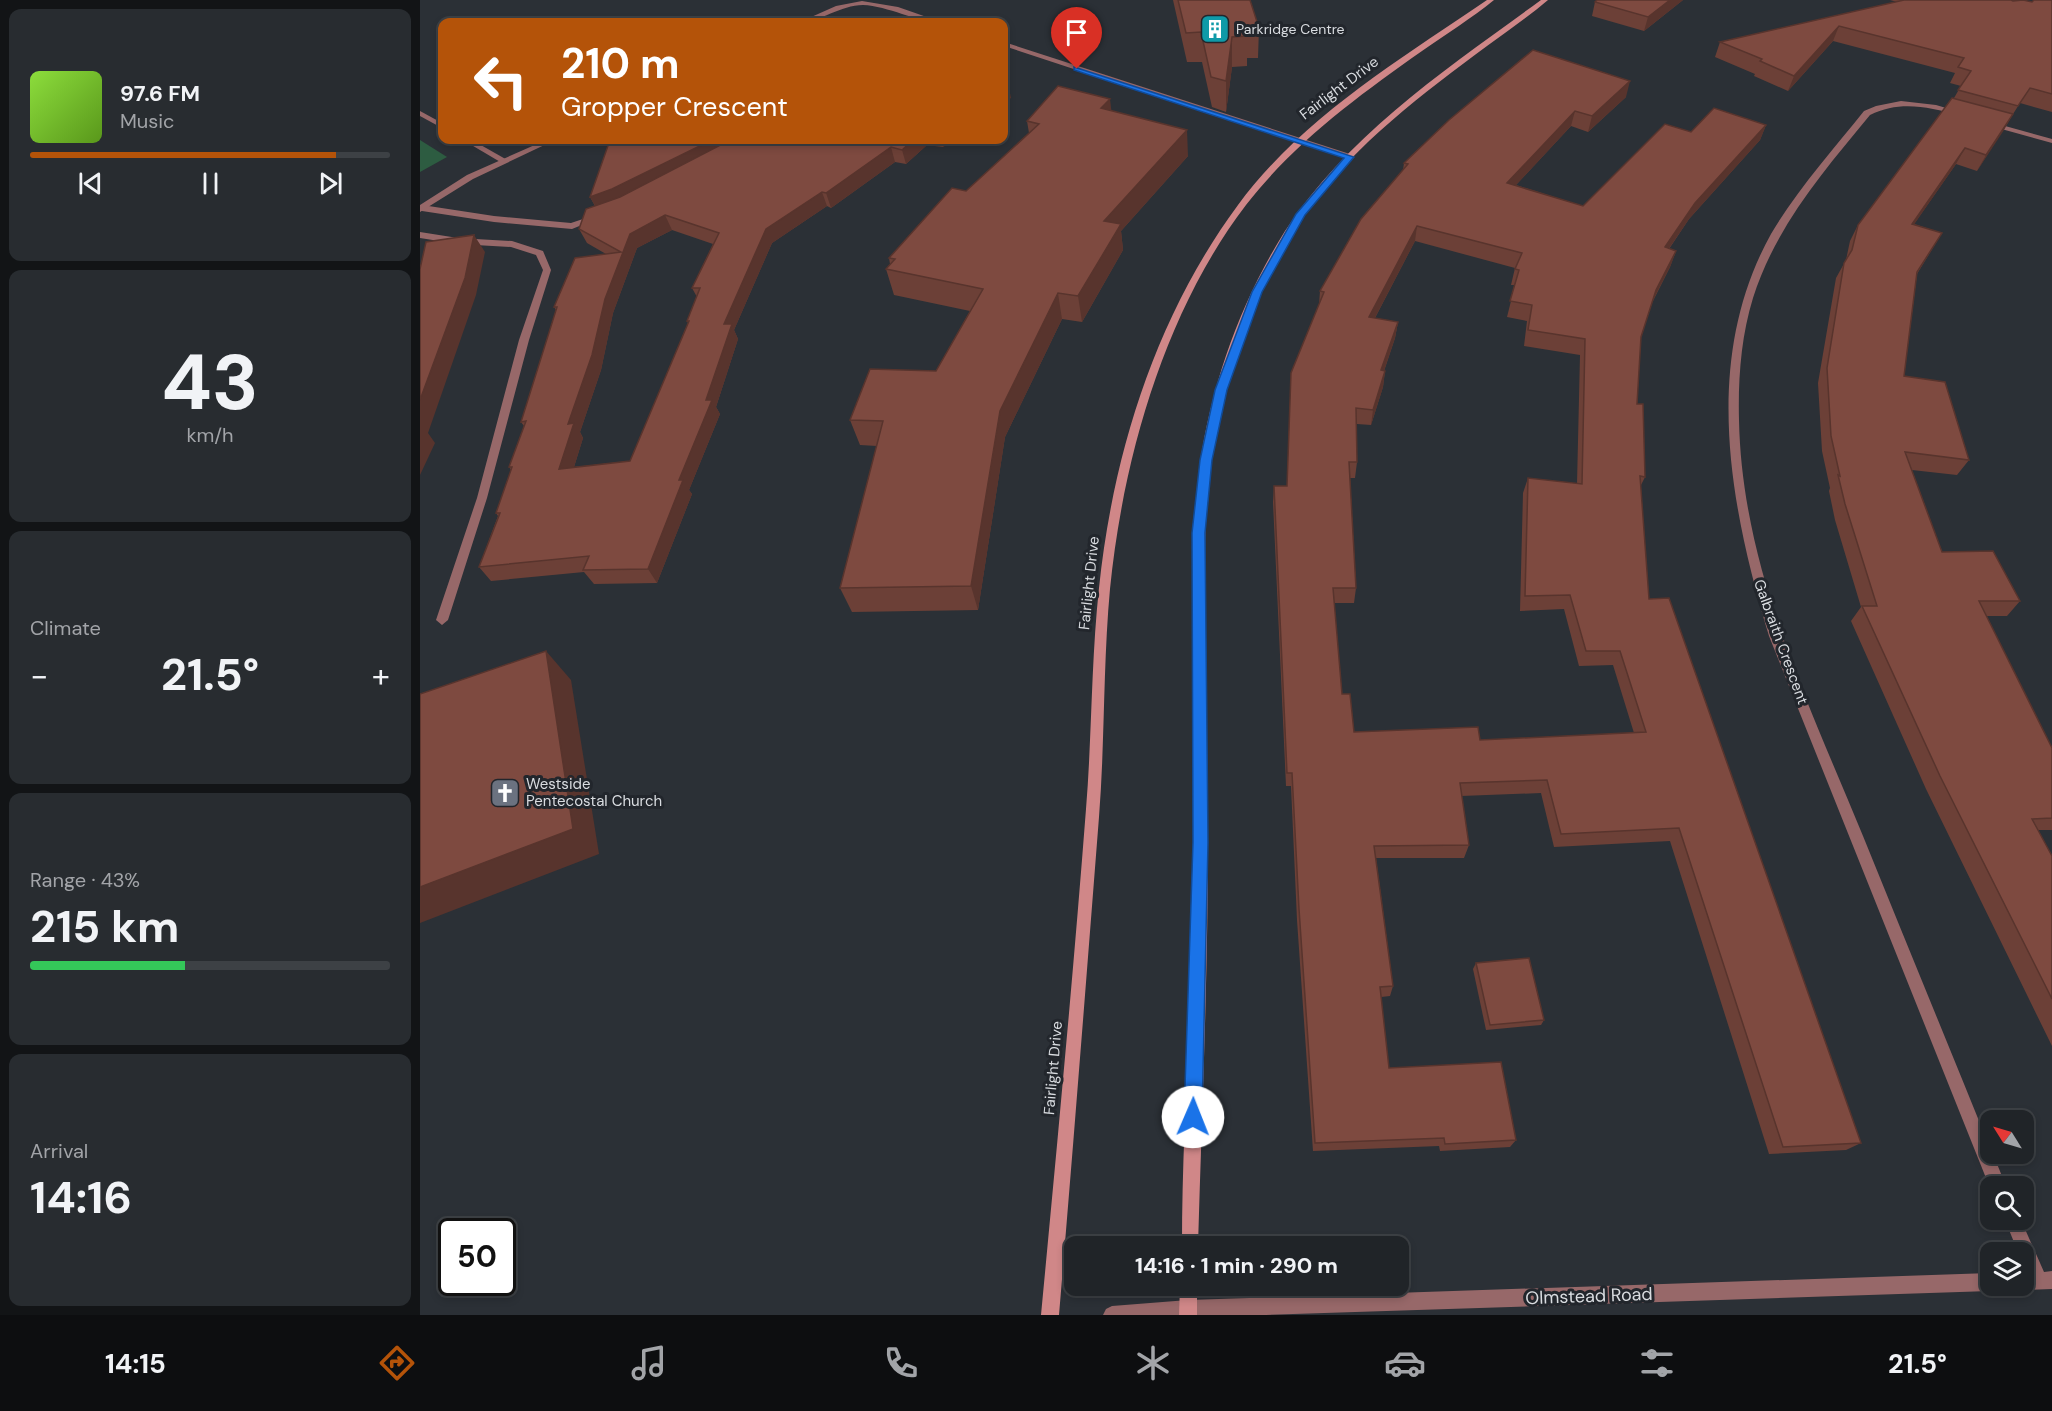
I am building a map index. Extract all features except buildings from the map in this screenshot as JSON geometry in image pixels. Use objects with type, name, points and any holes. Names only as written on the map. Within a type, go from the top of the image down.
[{"type":"main road","points":[[1473,12],[1481,0]]},
{"type":"main road","name":"Fairlight Drive","points":[[1050,1315],[1096,771],[1101,649],[1108,562],[1128,457],[1155,366],[1185,298],[1207,259],[1241,207],[1299,141],[1382,77],[1491,0]]},
{"type":"main road","points":[[1190,1236],[1201,842],[1199,533],[1206,460],[1221,390],[1257,292],[1292,227],[1310,201],[1350,157],[1430,88],[1545,0]]},
{"type":"main road","points":[[1188,1312],[1189,1296]]},
{"type":"street","points":[[813,18],[852,3],[869,3],[925,18]]},
{"type":"street","points":[[1008,45],[1350,157]]},
{"type":"street","name":"Galbraith Crescent","points":[[1994,1176],[1775,636],[1745,529],[1737,472],[1733,385],[1736,351],[1743,318],[1753,284],[1766,253],[1794,207],[1867,113],[1880,106],[1896,102],[1918,104],[1944,109],[2052,141]]},
{"type":"street","points":[[420,113],[438,124]]},
{"type":"street","points":[[474,144],[505,161]]},
{"type":"street","points":[[421,208],[470,177],[542,144]]},
{"type":"street","points":[[421,208],[494,219],[572,226],[603,215]]},
{"type":"street","points":[[420,235],[458,241],[512,244],[540,254],[547,270],[524,340],[482,498],[442,620]]},
{"type":"street","points":[[2017,1230],[2038,1281]]},
{"type":"street","name":"Olmstead Road","points":[[1112,1315],[1980,1282]]},
{"type":"green space","points":[[420,140],[447,157],[420,172]]},
{"type":"place","name":"Parkridge Centre","points":[[1215,29]]},
{"type":"place","name":"Westside Pentecostal Church","points":[[505,793]]},
{"type":"route","points":[[1077,69],[1350,157],[1310,201],[1292,227],[1257,292],[1221,390],[1206,460],[1199,533],[1201,842],[1193,1117]]}]
